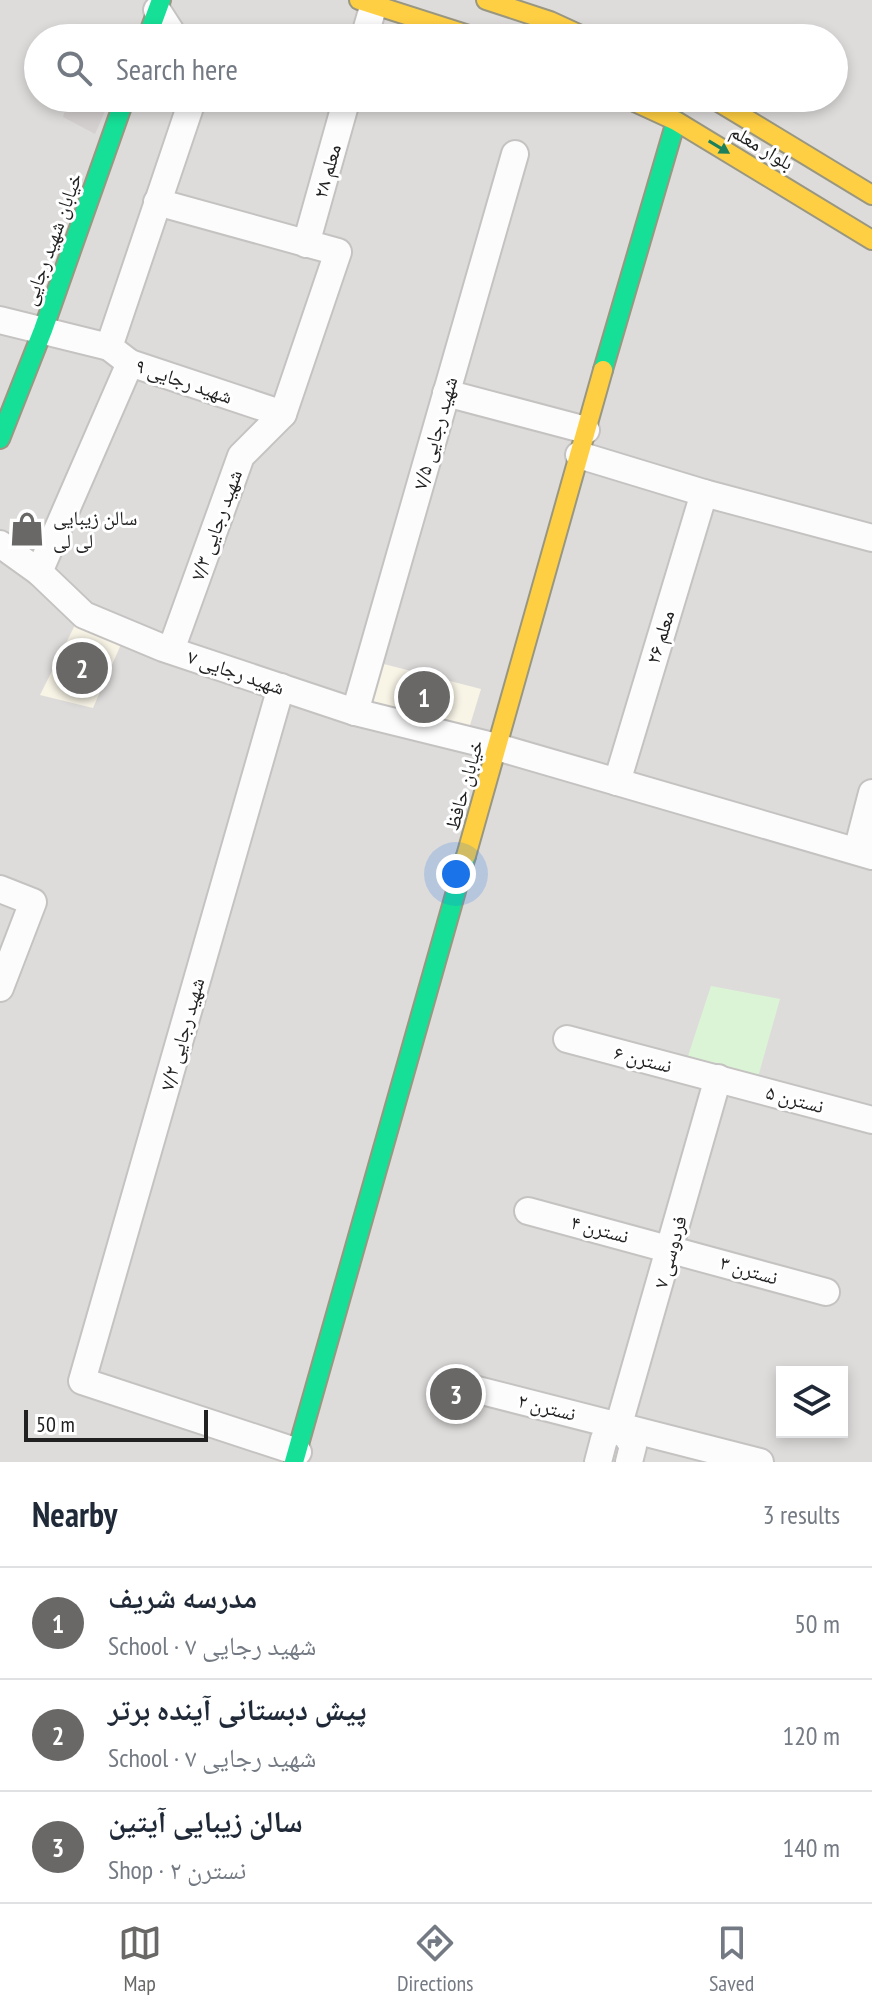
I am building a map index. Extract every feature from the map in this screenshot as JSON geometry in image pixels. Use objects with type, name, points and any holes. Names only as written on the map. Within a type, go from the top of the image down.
[{"type":"street","points":[[486,0],[557,24]]},
{"type":"street","points":[[365,24],[366,2],[434,24]]},
{"type":"street","points":[[152,24],[159,5]]},
{"type":"street","points":[[159,5],[168,24]]},
{"type":"street","name":"خیابان شهید رجایی","points":[[0,439],[43,330],[120,112]]},
{"type":"street","points":[[39,572],[119,355],[157,202],[188,112]]},
{"type":"street","name":"معلم ۲۸","points":[[306,244],[343,112]]},
{"type":"street","name":"بلوار معلم","points":[[656,112],[872,240]]},
{"type":"street","name":"بلوار معلم","points":[[735,112],[872,195]]},
{"type":"street","name":"خیابان حافظ","points":[[296,1457],[676,121]]},
{"type":"street","name":"شهید رجایی ۷/۵","points":[[355,712],[515,154]]},
{"type":"street","points":[[157,202],[338,252],[283,414]]},
{"type":"street","name":"شهید رجایی ۹","points":[[0,320],[43,330],[119,355],[283,414]]},
{"type":"street","points":[[446,393],[583,443],[704,493],[872,538]]},
{"type":"street","name":"شهید رجایی ۷/۳","points":[[171,650],[241,456],[283,414]]},
{"type":"street","name":"معلم ۲۶","points":[[617,782],[704,493]]},
{"type":"street","name":"شهید رجایی ۷","points":[[0,544],[39,572],[84,615],[171,650],[355,712],[497,747],[864,854]]},
{"type":"street","name":"شهید رجایی ۷/۲","points":[[281,687],[82,1381],[296,1457]]},
{"type":"street","points":[[864,854],[872,793]]},
{"type":"street","points":[[0,889],[33,902],[0,988]]},
{"type":"street","name":"نسترن ۶","points":[[567,1039],[718,1078]]},
{"type":"street","name":"نسترن ۵","points":[[718,1078],[872,1120]]},
{"type":"street","name":"فردوسی ۷","points":[[598,1462],[604,1439],[619,1424],[672,1248],[718,1078]]},
{"type":"street","name":"نسترن ۴","points":[[528,1211],[672,1248]]},
{"type":"street","name":"نسترن ۳","points":[[672,1248],[826,1292]]},
{"type":"street","name":"نسترن ۲","points":[[474,1389],[760,1462]]},
{"type":"street","points":[[619,1424],[633,1446],[629,1462]]},
{"type":"shaded area","points":[[0,0],[872,0],[872,1462],[0,1462]]},
{"type":"shaded area","points":[[76,623],[122,642],[93,708],[40,695]]},
{"type":"shaded area","points":[[380,663],[481,689],[467,735],[366,705]]},
{"type":"green space","points":[[711,986],[780,999],[758,1077],[688,1056]]},
{"type":"building","points":[[65,112],[105,112],[95,134],[63,117]]},
{"type":"building","name":"سالن زیبایی لی لی","points":[[22,514],[41,524],[31,547],[14,535]]},
{"type":"building","points":[[447,1383],[468,1388],[465,1405],[443,1400]]},
{"type":"traffic: fast","points":[[152,24],[161,0]]},
{"type":"traffic: fast","points":[[0,439],[43,330],[120,112]]},
{"type":"traffic: fast","points":[[603,370],[676,121]]},
{"type":"traffic: fast","points":[[294,1462],[466,856]]},
{"type":"traffic: slow","points":[[359,0],[434,24]]},
{"type":"traffic: slow","points":[[486,0],[557,24]]},
{"type":"traffic: slow","points":[[656,112],[872,240]]},
{"type":"traffic: slow","points":[[735,112],[872,195]]},
{"type":"traffic: slow","points":[[466,856],[603,370]]},
{"type":"place","name":"سالن زیبایی لی لی","points":[[27,529]]},
{"type":"place","name":"پیش دبستانی آینده برتر","points":[[82,668]]},
{"type":"place","name":"مدرسه شریف","points":[[424,697]]},
{"type":"place","name":"سالن زیبایی آیتین","points":[[456,1394]]}]
